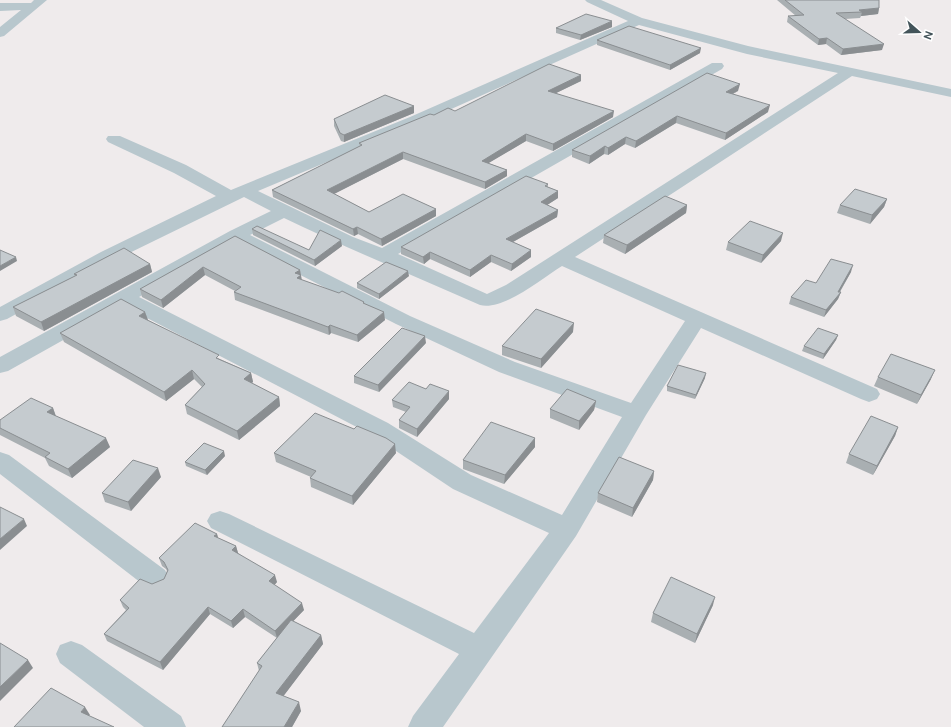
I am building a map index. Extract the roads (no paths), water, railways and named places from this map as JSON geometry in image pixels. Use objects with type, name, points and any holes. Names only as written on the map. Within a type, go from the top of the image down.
[{"type":"street","points":[[591,0],[638,21],[747,50],[951,93]]},
{"type":"street","points":[[0,7],[38,3]]},
{"type":"street","points":[[0,33],[38,3]]},
{"type":"street","points":[[0,316],[108,256],[237,194],[416,120],[638,21]]},
{"type":"street","points":[[383,255],[716,66]]},
{"type":"street","points":[[114,139],[237,194],[284,211],[346,240],[487,301],[513,289],[851,71]]},
{"type":"street","points":[[0,366],[236,235],[284,211]]},
{"type":"street","points":[[236,235],[403,320],[507,367],[636,413]]},
{"type":"street","points":[[560,258],[869,394]]},
{"type":"street","points":[[124,298],[380,429],[462,482],[567,530]]},
{"type":"street","points":[[424,727],[567,530],[636,413],[697,318]]},
{"type":"street","points":[[0,461],[155,578]]},
{"type":"street","points":[[220,521],[479,650]]},
{"type":"street","points":[[71,654],[170,727]]}]
